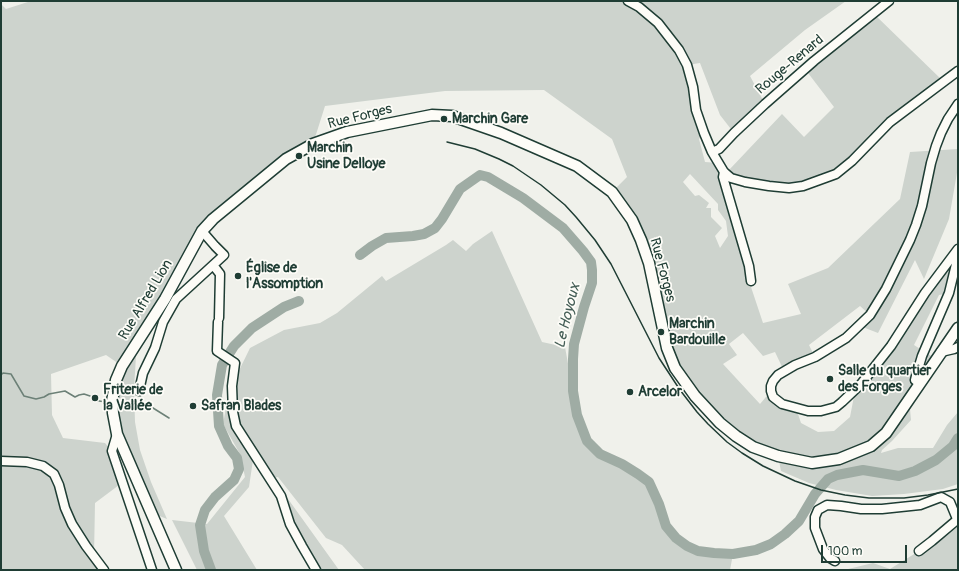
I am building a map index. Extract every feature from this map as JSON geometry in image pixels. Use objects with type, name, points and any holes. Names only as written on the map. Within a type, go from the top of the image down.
[{"type":"main road","name":"Rue Forges","points":[[202,231],[213,219],[286,159],[314,144],[347,132],[432,115],[452,116],[501,133],[577,166],[612,192],[632,220],[641,240],[649,263],[667,348],[675,368],[695,396],[720,423],[736,436],[754,447],[778,456],[812,463],[839,459],[871,446],[886,433],[958,328]]},
{"type":"main road","name":"Rue Alfred Lion","points":[[176,570],[117,434],[112,401],[116,380],[122,366],[165,299],[202,231]]},
{"type":"street","points":[[628,1],[639,7],[658,23],[679,50],[687,65],[693,87],[696,110],[712,152],[724,172],[731,178],[745,182],[789,188],[803,186],[836,174],[852,161],[890,122],[958,71]]},
{"type":"street","name":"Rouge-Renard","points":[[712,152],[719,149],[765,104],[814,61],[888,1]]},
{"type":"street","points":[[958,104],[948,119],[936,146],[922,206],[910,240],[870,315],[846,338],[815,357],[795,365],[778,375],[771,386],[773,397],[782,404],[808,411],[821,411],[836,407],[861,384],[891,346],[925,293],[958,248]]},
{"type":"street","points":[[724,172],[723,177],[749,266],[751,281]]},
{"type":"street","name":"Rue Alfred Lion","points":[[140,391],[143,373],[155,348],[163,322],[176,299],[224,255],[202,231]]},
{"type":"street","points":[[919,383],[915,380],[922,356],[949,293],[958,256]]},
{"type":"street","points":[[213,265],[220,274],[217,352],[235,363],[232,386],[233,412],[236,426],[281,496],[290,524],[316,570]]},
{"type":"street","points":[[941,352],[954,350],[958,347]]},
{"type":"street","points":[[117,434],[112,451],[152,570]]},
{"type":"street","points":[[1,460],[27,462],[43,466],[54,474],[60,485],[65,508],[72,524],[104,570]]},
{"type":"street","points":[[835,561],[830,558],[823,549],[815,528],[815,516],[818,510],[827,505],[882,510],[920,505],[941,497],[950,502],[958,519],[919,551]]},
{"type":"shaded area","points":[[31,1],[846,1],[805,30],[750,76],[765,104],[734,133],[720,115],[700,63],[687,65],[704,133],[699,139],[705,162],[718,163],[751,281],[751,287],[763,323],[801,314],[788,284],[828,268],[900,199],[910,152],[958,149],[958,167],[949,219],[924,279],[915,260],[878,333],[860,326],[870,315],[860,306],[809,345],[815,357],[784,371],[775,352],[763,356],[743,333],[729,344],[737,355],[723,364],[760,404],[771,391],[773,397],[796,408],[801,423],[818,432],[834,431],[850,417],[855,391],[940,274],[954,271],[949,293],[939,295],[914,345],[936,359],[909,398],[911,420],[882,450],[881,453],[898,448],[933,448],[947,425],[958,412],[958,484],[943,489],[872,496],[836,490],[809,483],[781,471],[778,456],[736,436],[675,368],[649,263],[612,192],[627,177],[612,139],[544,90],[445,91],[325,106],[313,144],[213,219],[172,297],[136,356],[134,389],[135,422],[140,450],[151,482],[167,519],[152,513],[113,413],[122,366],[106,355],[51,374],[52,415],[63,438],[105,443],[112,451],[123,482],[95,503],[94,556],[104,570],[1,570],[1,4],[6,9]],"holes":[[[690,174],[718,204],[718,210],[726,221],[728,236],[720,248],[715,236],[722,228],[711,217],[711,208],[706,208],[709,203],[699,195],[695,196],[683,182]]]},
{"type":"shaded area","points":[[873,13],[943,81],[836,174],[803,186],[731,178],[729,170],[782,114],[804,137],[834,107],[805,69]]},
{"type":"shaded area","points":[[492,231],[542,342],[565,347],[577,415],[587,441],[600,454],[622,464],[649,482],[659,504],[666,526],[676,538],[687,546],[698,551],[733,554],[730,570],[365,570],[342,545],[326,538],[278,477],[273,478],[339,570],[316,570],[281,496],[256,458],[253,460],[249,487],[224,516],[257,570],[197,570],[172,520],[207,524],[245,477],[240,454],[223,424],[229,391],[250,348],[284,330],[320,323],[337,313],[382,276],[386,281],[453,240],[466,251],[473,244]]},
{"type":"shaded area","points":[[958,519],[958,570],[844,570],[873,563],[890,569],[919,551]]},
{"type":"waterway","name":"Le Hoyoux","points":[[360,255],[386,238],[424,234],[435,228],[460,189],[480,175],[488,177],[523,198],[563,228],[591,262],[592,270],[592,283],[574,344],[573,359],[573,391],[577,415],[587,441],[600,454],[622,464],[649,482],[659,504],[666,526],[676,538],[687,546],[698,551],[733,554],[756,550],[771,544],[799,521],[815,494],[828,479],[837,475],[863,470],[899,476],[915,471],[936,460],[953,446],[958,438]]},
{"type":"waterway","name":"Le Hoyoux","points":[[211,570],[204,551],[200,525],[205,510],[215,497],[234,480],[239,469],[237,458],[228,446],[219,426],[217,395],[222,365],[234,346],[252,328],[284,307],[299,301]]},
{"type":"waterway","points":[[1,375],[3,373],[11,374],[24,396],[36,399],[49,394],[65,391],[75,397],[84,394],[90,396]]},
{"type":"waterway","points":[[99,401],[107,402]]},
{"type":"waterway","points":[[145,403],[169,418]]},
{"type":"waterway","points":[[118,404],[132,405]]},
{"type":"railway","points":[[447,142],[475,149],[513,166],[541,185],[565,205],[595,240],[611,264],[659,358],[680,390],[708,424],[727,442],[742,453],[763,466],[795,481],[821,490],[845,495],[869,498],[904,498],[958,489]]},
{"type":"place","name":"Marchin Gare","points":[[444,119]]},
{"type":"place","name":"Marchin Usine Delloye","points":[[299,156]]},
{"type":"place","name":"Église de l'Assomption","points":[[238,276]]},
{"type":"place","name":"Marchin Bardouille","points":[[661,332]]},
{"type":"place","name":"Salle du quartier des Forges","points":[[830,379]]},
{"type":"place","name":"Arcelor","points":[[630,392]]},
{"type":"place","name":"Friterie de la Vallée","points":[[95,398]]},
{"type":"place","name":"Safran Blades","points":[[193,406]]}]
